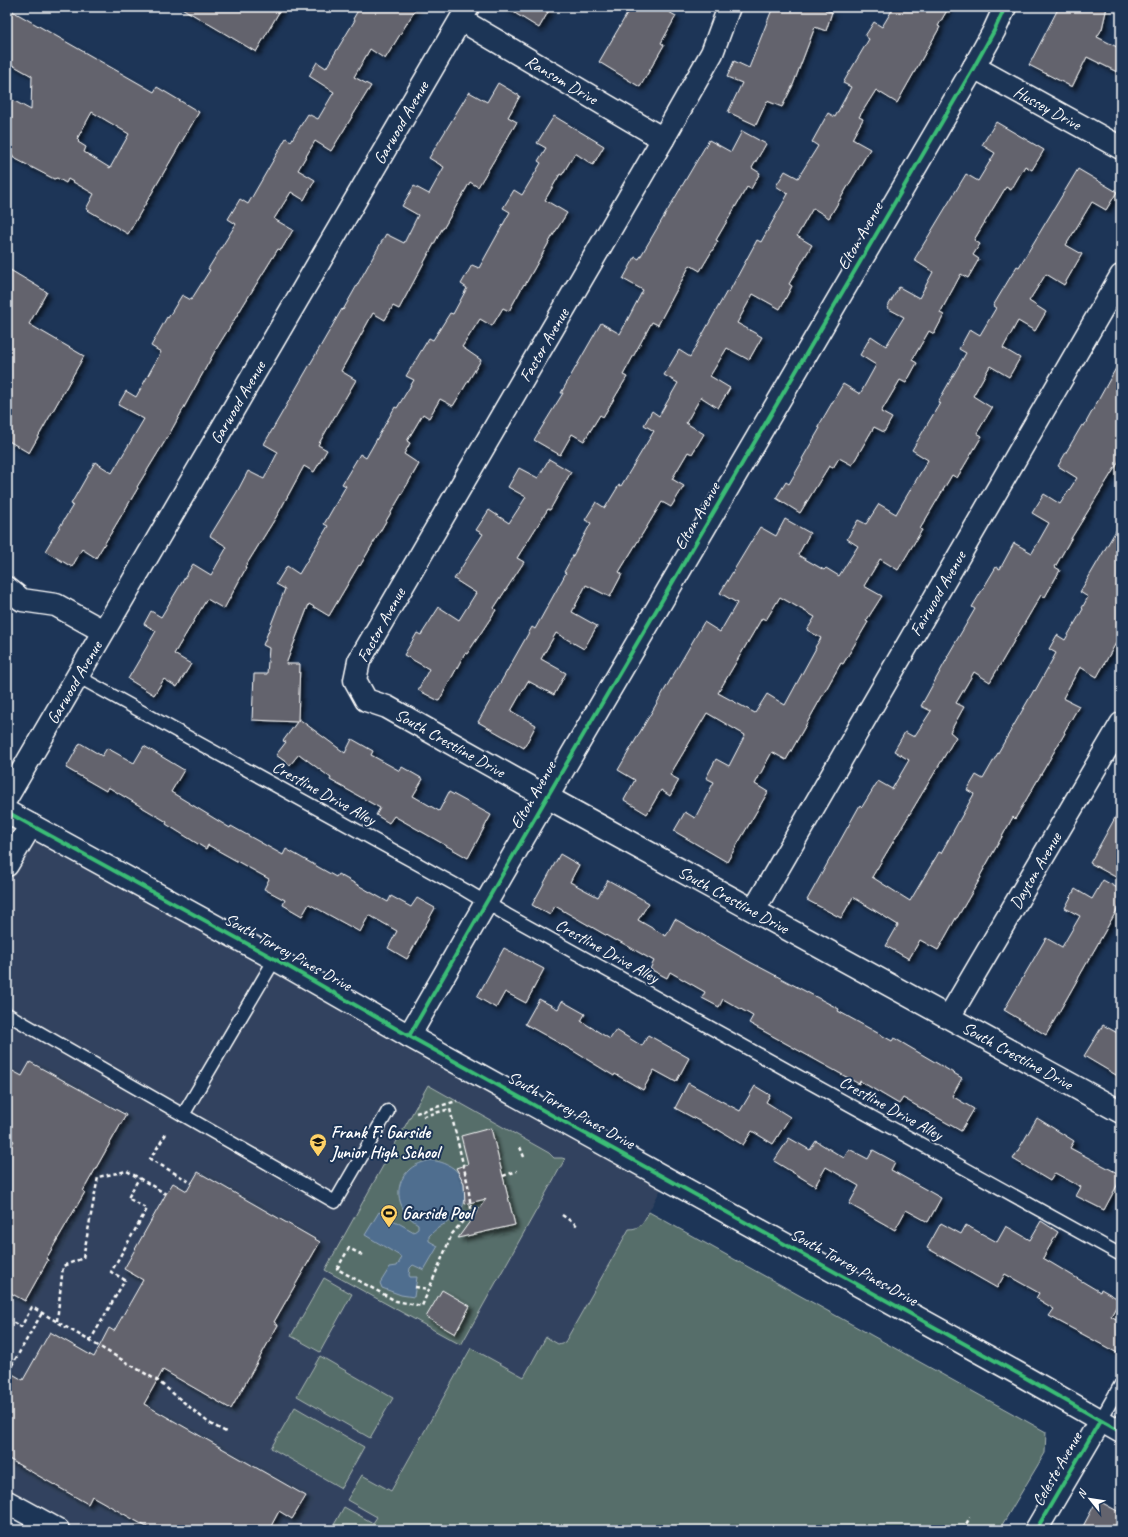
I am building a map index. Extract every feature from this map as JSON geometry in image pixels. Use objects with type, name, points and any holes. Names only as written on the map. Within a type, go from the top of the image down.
[{"type":"street","name":"Factor Avenue","points":[[355,680],[359,661],[712,53],[729,7]]},
{"type":"street","name":"Elton Avenue","points":[[409,1036],[974,67],[994,31],[1005,7]]},
{"type":"street","name":"Ransom Drive","points":[[465,14],[663,139]]},
{"type":"street","name":"Garwood Avenue","points":[[7,797],[465,14]]},
{"type":"street","name":"Hussey Drive","points":[[974,67],[1121,148]]},
{"type":"street","name":"Fairwood Avenue","points":[[754,910],[1121,276]]},
{"type":"street","points":[[7,588],[22,600],[56,605],[103,631]]},
{"type":"street","name":"South Crestline Drive","points":[[355,680],[366,700],[387,707],[547,797],[1121,1112]]},
{"type":"street","name":"Dayton Avenue","points":[[949,1017],[1121,724]]},
{"type":"street","name":"South Torrey Pines Drive","points":[[7,812],[275,959],[409,1036],[1012,1370],[1121,1432]]},
{"type":"street","points":[[7,866],[31,825]]},
{"type":"street","name":"Celeste Avenue","points":[[1036,1530],[1100,1421]]},
{"type":"street","points":[[7,1502],[58,1530]]},
{"type":"lane","name":"Crestline Drive Alley","points":[[77,676],[1121,1256]]},
{"type":"lane","points":[[183,1115],[275,959]]},
{"type":"lane","points":[[7,1014],[335,1202],[388,1111]]},
{"type":"lane","points":[[1100,1421],[1121,1384]]},
{"type":"path","points":[[416,1113],[457,1101]]},
{"type":"path","points":[[362,1255],[349,1248],[336,1269],[396,1301],[422,1306],[452,1234],[463,1221],[472,1216],[468,1185],[450,1109],[424,1116],[423,1111]]},
{"type":"path","points":[[166,1134],[150,1159],[192,1183]]},
{"type":"path","points":[[520,1147],[524,1157]]},
{"type":"path","points":[[503,1176],[517,1171]]},
{"type":"path","points":[[57,1321],[63,1266],[82,1258],[98,1177],[127,1172],[166,1194]]},
{"type":"path","points":[[90,1341],[125,1280],[111,1272],[148,1209],[128,1198],[140,1178]]},
{"type":"path","points":[[468,1185],[473,1184]]},
{"type":"path","points":[[562,1215],[579,1225],[578,1226]]},
{"type":"path","points":[[415,1287],[429,1289]]},
{"type":"path","points":[[7,1318],[21,1327],[32,1307],[158,1381],[209,1423],[226,1432]]},
{"type":"path","points":[[8,1372],[42,1313]]},
{"type":"path","points":[[7,1358],[14,1362]]},
{"type":"path","points":[[964,1529],[970,1517]]},
{"type":"shaded area","name":"Frank F. Garside Junior High School","points":[[7,812],[667,1178],[641,1226],[629,1229],[565,1342],[558,1344],[546,1338],[524,1378],[470,1348],[370,1530],[58,1530],[7,1502]]},
{"type":"shaded area","name":"Garside Pool","points":[[430,1160],[448,1165],[453,1168],[462,1178],[465,1191],[464,1205],[453,1220],[440,1226],[429,1236],[429,1241],[438,1246],[424,1270],[413,1265],[410,1268],[410,1277],[417,1277],[414,1297],[401,1295],[382,1288],[380,1283],[390,1267],[397,1266],[401,1259],[400,1256],[365,1235],[379,1212],[414,1232],[418,1229],[418,1224],[411,1219],[402,1206],[399,1198],[400,1183],[410,1169],[417,1164]]},
{"type":"green space","points":[[428,1085],[549,1153],[554,1158],[565,1159],[461,1345],[325,1270]]},
{"type":"green space","points":[[649,1212],[1046,1432],[1045,1453],[999,1530],[331,1530],[344,1507],[373,1523],[377,1517],[347,1500],[362,1475],[391,1491],[471,1348],[524,1377],[546,1337],[558,1344],[565,1342],[629,1229],[639,1226]]},
{"type":"green space","points":[[324,1278],[352,1294],[320,1352],[291,1336]]},
{"type":"green space","points":[[320,1356],[393,1398],[370,1438],[297,1396]]},
{"type":"green space","points":[[295,1407],[364,1447],[341,1488],[271,1448]]},
{"type":"building","points":[[180,7],[282,7],[256,52]]},
{"type":"building","points":[[360,7],[417,7],[385,59],[370,49],[354,77],[371,86],[331,151],[315,141],[298,170],[315,180],[304,200],[291,192],[274,219],[293,230],[281,250],[278,249],[215,351],[170,433],[96,558],[82,549],[72,567],[45,551],[73,505],[71,504],[95,462],[112,473],[144,419],[118,405],[126,391],[136,397],[161,352],[151,346],[167,317],[168,318],[182,295],[191,300],[210,270],[208,269],[236,224],[228,219],[240,199],[248,204],[286,138],[291,141],[308,114],[318,119],[334,92],[309,76],[317,62],[326,68],[355,20],[353,19]]},
{"type":"building","points":[[505,7],[551,7],[539,28]]},
{"type":"building","points":[[631,7],[660,7],[676,16],[661,43],[664,45],[640,87],[599,62]]},
{"type":"building","points":[[773,7],[826,7],[825,10],[832,12],[826,31],[815,27],[793,85],[782,107],[767,101],[756,125],[728,112],[742,83],[727,77],[734,61],[749,68]]},
{"type":"building","points":[[894,7],[949,7],[938,26],[940,27],[897,103],[876,90],[859,117],[863,119],[852,139],[870,149],[829,218],[813,208],[797,236],[812,245],[789,284],[792,286],[780,309],[753,294],[737,323],[762,337],[749,360],[727,348],[710,376],[730,388],[718,408],[701,397],[686,423],[704,434],[692,454],[688,452],[672,479],[684,486],[671,507],[662,502],[619,572],[622,574],[610,597],[586,585],[572,612],[597,626],[584,649],[556,633],[541,659],[566,673],[554,695],[528,681],[511,711],[536,725],[524,748],[478,722],[532,627],[535,629],[566,573],[564,572],[591,523],[585,520],[596,502],[605,508],[619,485],[621,486],[654,431],[644,425],[652,411],[659,416],[678,383],[664,375],[679,350],[690,357],[727,291],[729,292],[757,240],[761,242],[788,194],[776,186],[785,171],[798,178],[818,146],[812,142],[828,113],[835,117],[851,87],[843,83],[869,39],[865,36],[874,22],[882,27]]},
{"type":"building","points":[[1059,7],[1107,7],[1102,29],[1097,37],[1121,49],[1121,74],[1087,57],[1072,87],[1029,65]]},
{"type":"building","points":[[7,8],[154,92],[157,87],[199,112],[128,234],[86,209],[94,194],[68,179],[66,183],[57,178],[54,179],[12,157],[13,155],[7,152],[7,97],[31,110],[32,76],[7,62]],"holes":[[[92,112],[129,134],[110,168],[84,152],[86,147],[78,142],[79,141],[77,139]]]},
{"type":"building","points":[[498,83],[520,96],[508,117],[517,122],[478,187],[470,182],[442,229],[399,309],[393,306],[385,320],[373,313],[341,371],[356,380],[318,445],[327,450],[314,472],[304,466],[278,514],[245,567],[246,568],[224,609],[207,599],[174,654],[191,664],[177,687],[164,679],[154,695],[128,679],[156,631],[144,624],[151,611],[161,617],[193,564],[211,575],[227,547],[210,536],[248,471],[264,479],[278,452],[264,444],[386,234],[404,243],[418,215],[402,206],[414,186],[429,194],[444,167],[429,158],[469,92],[487,102]]},
{"type":"building","points":[[554,116],[604,146],[593,165],[575,153],[562,175],[560,174],[545,200],[567,213],[509,311],[503,308],[492,326],[480,319],[462,347],[481,360],[453,406],[440,399],[429,418],[423,414],[407,441],[410,443],[404,454],[419,464],[360,566],[359,565],[329,616],[309,604],[286,664],[300,664],[298,721],[299,719],[345,753],[352,739],[373,751],[371,755],[400,771],[402,767],[423,779],[413,796],[439,811],[449,792],[491,815],[468,858],[394,816],[389,823],[376,815],[380,808],[330,780],[331,778],[299,754],[290,765],[276,755],[286,742],[283,741],[297,722],[252,720],[254,674],[267,674],[269,648],[263,645],[285,589],[276,584],[287,566],[299,574],[328,526],[324,524],[346,486],[342,484],[360,454],[366,458],[395,407],[397,408],[414,380],[406,376],[429,338],[433,340],[450,313],[453,314],[467,288],[461,284],[472,265],[479,268],[510,212],[503,208],[514,190],[522,195],[541,163],[538,161],[546,148],[537,143]]},
{"type":"building","points":[[996,122],[1044,150],[1032,170],[1025,166],[1011,190],[1006,187],[974,240],[980,244],[973,255],[979,259],[968,278],[961,274],[940,313],[944,315],[934,334],[929,331],[912,360],[917,363],[906,383],[900,380],[881,412],[892,418],[884,432],[874,427],[852,465],[839,458],[833,468],[829,466],[800,513],[776,498],[786,482],[789,484],[820,428],[818,427],[843,384],[860,394],[876,365],[860,355],[871,336],[886,346],[904,317],[887,308],[899,287],[919,298],[933,272],[914,260],[966,174],[978,181],[995,153],[982,145]]},
{"type":"building","points":[[742,131],[766,144],[752,168],[760,173],[751,189],[747,187],[700,271],[690,265],[658,325],[652,322],[623,375],[627,377],[603,417],[600,415],[584,441],[572,434],[560,455],[534,440],[563,393],[561,393],[601,323],[620,334],[643,290],[623,279],[635,257],[639,259],[709,140],[731,152]]},
{"type":"building","points":[[1078,169],[1117,192],[1106,210],[1092,202],[1066,245],[1082,254],[1064,285],[1046,274],[1029,301],[1046,312],[1035,331],[1018,321],[1003,348],[1020,358],[1009,377],[990,366],[973,396],[992,408],[977,433],[982,436],[957,478],[952,475],[898,570],[880,559],[864,586],[882,596],[866,621],[868,622],[843,664],[841,663],[786,760],[772,752],[755,784],[768,792],[727,862],[674,831],[685,812],[695,818],[714,782],[706,778],[716,759],[729,766],[745,735],[707,713],[670,775],[679,780],[670,796],[661,790],[647,814],[624,800],[635,780],[618,770],[704,622],[720,632],[737,603],[720,593],[760,527],[776,536],[785,519],[810,533],[798,555],[824,570],[826,568],[839,576],[858,546],[847,539],[858,520],[866,524],[879,504],[896,514],[928,460],[912,450],[940,403],[938,402],[966,353],[959,349],[970,329],[980,335],[996,308],[993,306],[1017,266],[1019,267]],"holes":[[[780,597],[815,617],[807,630],[821,638],[785,705],[767,694],[755,713],[718,693],[762,618],[766,620]]]},
{"type":"building","points":[[7,268],[47,292],[29,324],[84,356],[29,453],[7,440]]},
{"type":"building","points":[[1121,359],[1121,458],[1055,567],[1060,570],[1045,597],[1041,595],[990,682],[974,672],[956,703],[964,707],[950,732],[956,737],[872,877],[910,901],[939,852],[941,853],[974,794],[967,790],[976,775],[983,779],[1056,653],[1049,649],[1057,635],[1065,640],[1083,609],[1082,608],[1088,597],[1080,592],[1121,522],[1121,634],[1097,677],[1080,667],[1063,698],[1079,706],[1015,819],[1013,817],[980,876],[981,877],[938,950],[920,940],[909,959],[886,946],[898,925],[853,897],[841,918],[807,900],[860,805],[862,807],[878,781],[892,789],[909,760],[894,751],[905,732],[914,737],[931,711],[921,706],[975,609],[972,607],[996,567],[1000,569],[1014,543],[1032,553],[1049,523],[1032,513],[1044,494],[1060,504],[1077,478],[1058,466],[1082,425],[1084,426]]},
{"type":"building","points":[[549,459],[571,472],[550,510],[548,509],[517,558],[524,562],[494,608],[496,610],[467,654],[465,653],[439,701],[418,690],[429,669],[404,655],[417,633],[421,635],[439,607],[459,620],[476,593],[454,579],[483,534],[476,530],[489,510],[509,523],[526,497],[508,487],[519,468],[538,478]]},
{"type":"building","points":[[80,743],[102,756],[107,748],[134,763],[144,746],[184,770],[171,792],[230,828],[231,826],[283,855],[286,849],[336,877],[338,874],[388,902],[391,896],[411,907],[417,898],[435,908],[407,959],[388,948],[397,931],[369,915],[360,932],[309,904],[302,916],[283,905],[285,900],[264,889],[269,879],[208,845],[206,849],[166,824],[167,822],[108,787],[106,791],[66,768]]},
{"type":"building","points":[[1121,807],[1121,880],[1090,863]]},
{"type":"building","points":[[560,854],[579,865],[570,882],[598,897],[608,880],[649,903],[638,920],[666,936],[675,919],[750,962],[839,1009],[838,1011],[892,1041],[894,1038],[962,1078],[952,1096],[974,1109],[961,1131],[903,1098],[899,1104],[860,1081],[859,1084],[749,1023],[753,1016],[723,999],[719,1007],[702,998],[705,992],[670,972],[667,978],[650,969],[654,961],[555,906],[550,915],[532,905]]},
{"type":"building","points":[[1103,880],[1121,890],[1121,903],[1046,1035],[1004,1010],[1046,938],[1062,947],[1080,916],[1065,908],[1075,889],[1092,899]]},
{"type":"building","points":[[504,948],[544,969],[526,1003],[505,992],[496,1008],[477,997]]},
{"type":"building","points":[[539,999],[558,1009],[562,1001],[585,1014],[581,1021],[610,1039],[616,1030],[642,1046],[648,1035],[689,1058],[676,1082],[654,1070],[643,1090],[615,1074],[614,1076],[525,1024]]},
{"type":"building","points":[[1103,1025],[1121,1035],[1121,1078],[1084,1056]]},
{"type":"building","points":[[30,1062],[126,1115],[83,1191],[85,1192],[46,1259],[48,1260],[25,1301],[7,1291],[7,1153],[14,1141],[7,1137],[7,1068],[22,1076]]},
{"type":"building","points":[[688,1083],[740,1111],[755,1086],[770,1095],[766,1102],[790,1117],[773,1144],[752,1131],[743,1145],[717,1129],[716,1130],[675,1108]]},
{"type":"building","points":[[1037,1118],[1074,1141],[1070,1148],[1121,1175],[1121,1178],[1104,1210],[1076,1196],[1081,1187],[1055,1173],[1050,1181],[1013,1159]]},
{"type":"building","points":[[491,1128],[515,1225],[458,1238],[486,1199],[465,1204],[464,1183],[456,1168],[468,1164],[461,1136]]},
{"type":"building","points":[[789,1138],[810,1150],[816,1141],[844,1158],[849,1149],[868,1159],[873,1150],[895,1162],[891,1170],[941,1198],[928,1222],[906,1210],[895,1230],[849,1204],[859,1186],[826,1167],[815,1186],[774,1161]]},
{"type":"building","points":[[198,1172],[320,1242],[274,1322],[278,1325],[231,1409],[163,1370],[144,1404],[306,1496],[292,1519],[279,1511],[269,1530],[152,1530],[92,1496],[88,1504],[7,1458],[7,1371],[23,1380],[50,1332],[94,1357],[109,1328],[114,1331],[143,1280],[124,1269],[166,1194],[173,1183],[187,1191]]},
{"type":"building","points":[[1041,1221],[1058,1232],[1043,1258],[1100,1292],[1101,1289],[1120,1300],[1111,1316],[1121,1322],[1121,1355],[1049,1316],[1054,1309],[1036,1298],[1039,1293],[1005,1274],[997,1288],[927,1248],[941,1223],[961,1234],[966,1225],[997,1242],[1006,1226],[1030,1240]]},
{"type":"building","points":[[442,1290],[470,1306],[455,1334],[426,1317]]},
{"type":"building","points":[[1097,1500],[1121,1513],[1121,1530],[1081,1530]]},
{"type":"cycle path","points":[[409,1036],[974,67],[994,31],[1005,7]]},
{"type":"cycle path","points":[[7,812],[275,959],[409,1036],[1121,1432]]},
{"type":"cycle path","points":[[1036,1530],[1100,1421]]},
{"type":"place","name":"Frank F. Garside Junior High School","points":[[318,1157]]},
{"type":"place","name":"Garside Pool","points":[[389,1228]]}]
